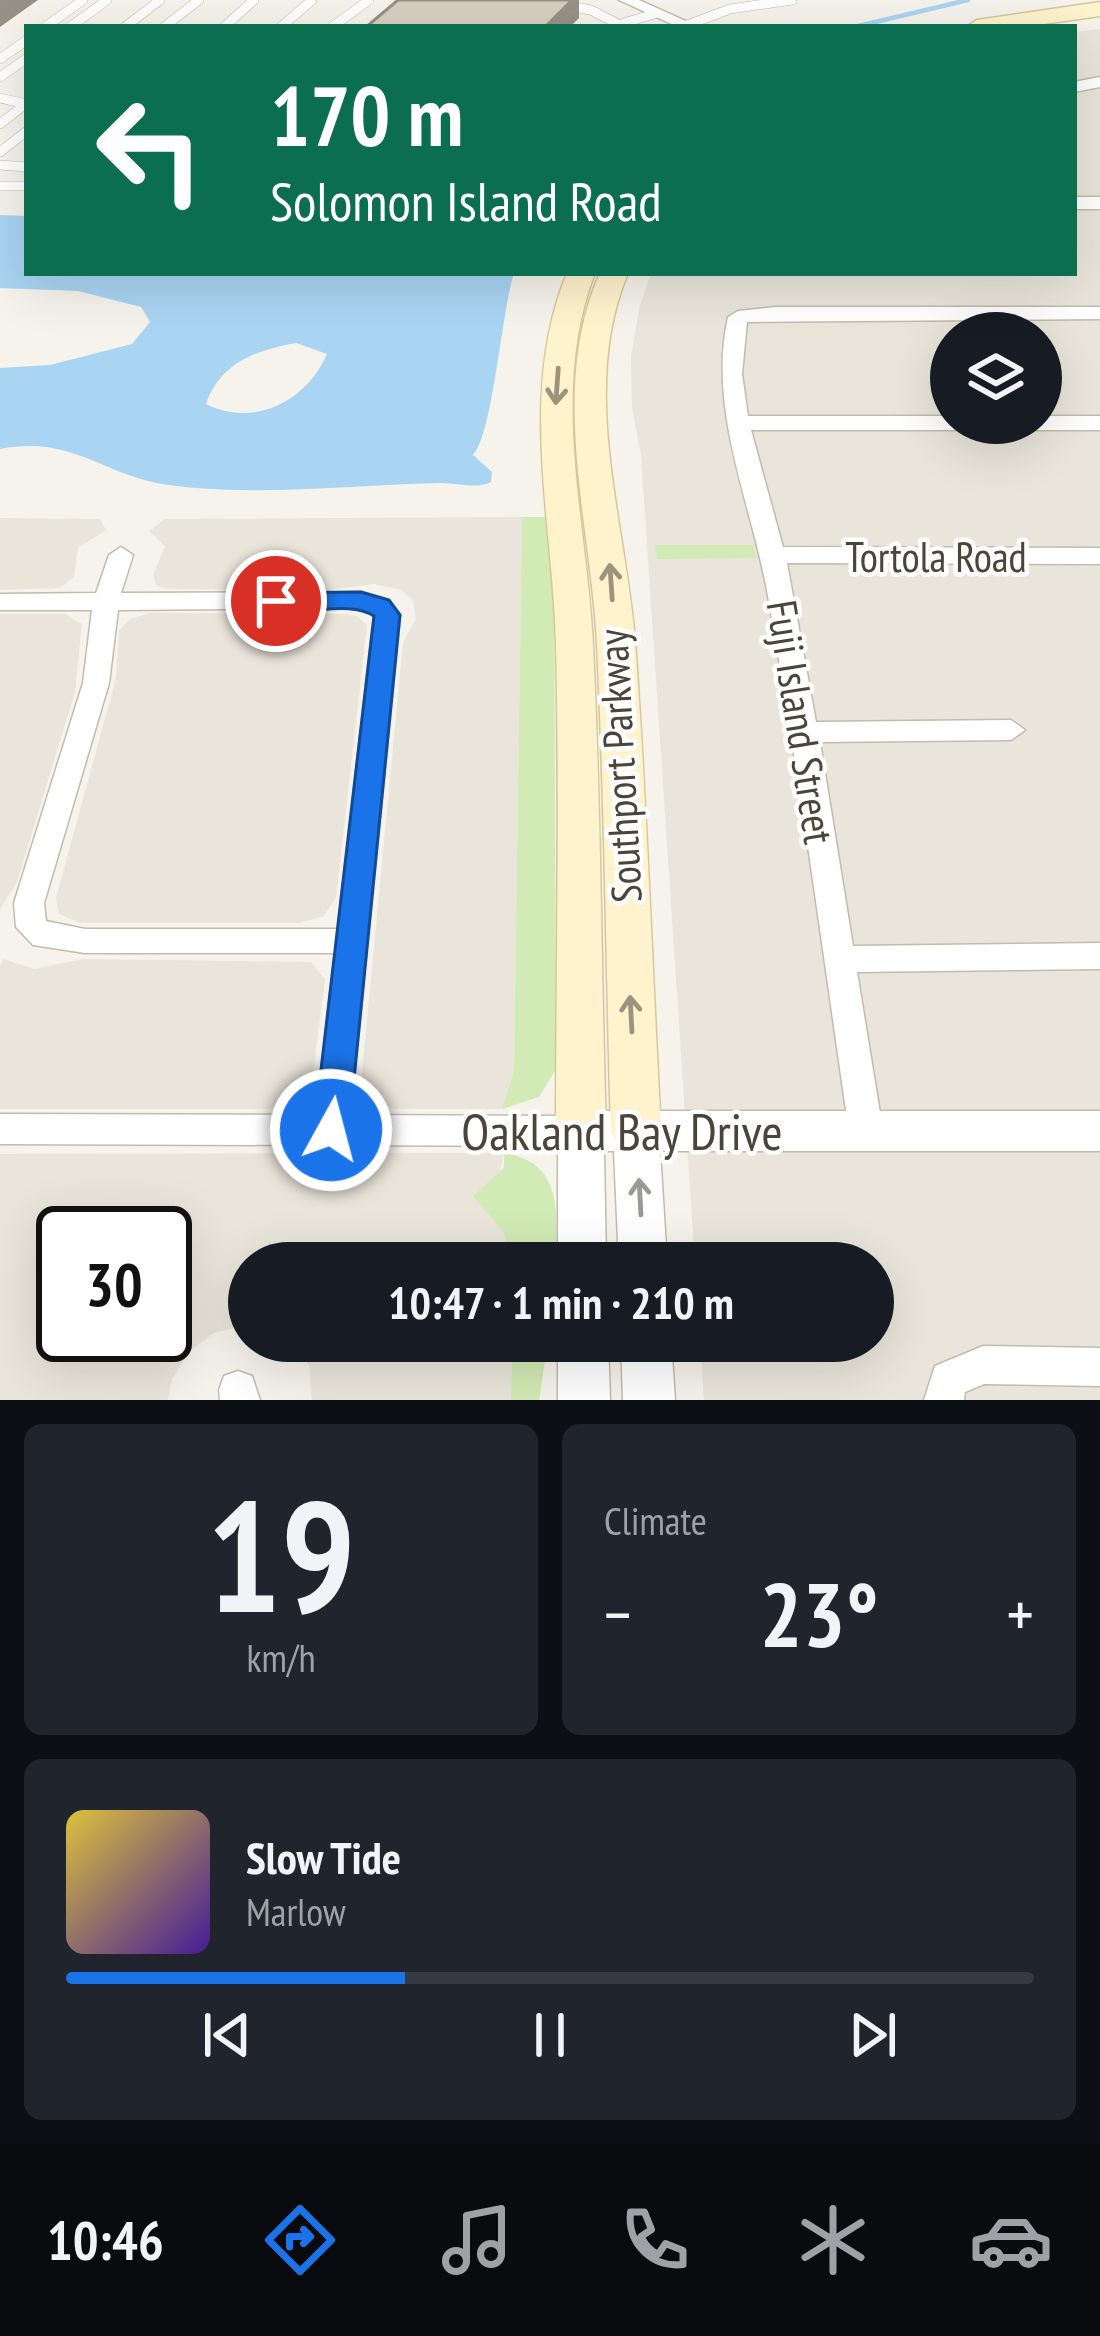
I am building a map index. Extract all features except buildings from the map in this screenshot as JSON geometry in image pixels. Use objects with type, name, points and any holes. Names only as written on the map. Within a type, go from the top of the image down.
[{"type":"main road","points":[[997,24],[1100,9]]},
{"type":"main road","points":[[1059,24],[1100,19]]},
{"type":"main road","name":"Southport Parkway","points":[[580,276],[560,341],[555,408],[572,572],[581,1130]]},
{"type":"main road","name":"Southport Parkway","points":[[613,276],[593,343],[590,408],[610,571],[636,1130]]},
{"type":"street","points":[[626,0],[684,24]]},
{"type":"street","name":"Fuji Island Street","points":[[866,1131],[773,555],[731,368],[738,317],[1100,313]]},
{"type":"street","points":[[740,423],[1100,423]]},
{"type":"street","points":[[121,555],[106,602],[96,683],[29,903],[31,927],[44,936],[85,941],[353,941]]},
{"type":"street","name":"Tortola Road","points":[[773,555],[1100,556]]},
{"type":"street","points":[[0,602],[361,600],[380,606],[387,615],[331,1130]]},
{"type":"street","points":[[803,732],[1011,730]]},
{"type":"street","points":[[840,959],[1100,956]]},
{"type":"street","name":"Oakland Bay Drive","points":[[0,1130],[1100,1131]]},
{"type":"street","name":"Southport Parkway","points":[[581,1130],[582,1242]]},
{"type":"street","name":"Southport Parkway","points":[[636,1130],[642,1242]]},
{"type":"street","points":[[584,1362],[584,1400]]},
{"type":"street","points":[[647,1362],[649,1400]]},
{"type":"street","points":[[946,1390],[983,1365],[1100,1367]]},
{"type":"lane","points":[[49,24],[83,0]]},
{"type":"lane","points":[[74,24],[107,0]]},
{"type":"lane","points":[[129,24],[160,0]]},
{"type":"lane","points":[[168,24],[199,0]]},
{"type":"lane","points":[[227,24],[254,0]]},
{"type":"lane","points":[[284,24],[312,0]]},
{"type":"lane","points":[[336,24],[365,0]]},
{"type":"lane","points":[[536,0],[591,10],[622,24]]},
{"type":"lane","points":[[694,24],[730,9],[792,0]]},
{"type":"lane","points":[[627,24],[658,13]]},
{"type":"lane","points":[[0,152],[24,133]]},
{"type":"shaded area","points":[[1100,29],[1100,1400],[704,1400],[701,1362],[894,1362],[894,1242],[694,1242],[631,356],[650,276],[1077,276],[1077,32]]},
{"type":"shaded area","points":[[522,517],[514,1070],[502,1109],[396,1109],[373,1100],[362,1083],[362,1073],[403,642],[416,619],[413,601],[402,590],[374,584],[329,590],[166,589],[156,585],[153,575],[165,546],[149,531],[165,519]]},
{"type":"shaded area","points":[[0,518],[100,519],[106,530],[78,548],[74,577],[60,588],[0,590]]},
{"type":"shaded area","points":[[150,613],[344,614],[357,616],[367,625],[336,897],[324,916],[300,923],[80,923],[59,914],[56,898],[116,678],[119,630],[130,619]]},
{"type":"shaded area","points":[[0,614],[65,614],[82,624],[75,692],[17,882],[0,909]]},
{"type":"shaded area","points":[[4,959],[34,969],[82,959],[311,962],[325,979],[312,1082],[291,1103],[268,1109],[0,1109],[0,965]]},
{"type":"shaded area","points":[[504,1153],[491,1212],[506,1242],[228,1242],[228,1329],[214,1333],[192,1349],[192,1206],[36,1206],[36,1362],[183,1362],[172,1379],[168,1400],[0,1400],[0,1154]]},
{"type":"shaded area","points":[[306,1362],[512,1362],[511,1400],[312,1400]]},
{"type":"green space","points":[[522,517],[550,517],[554,556],[556,1069],[539,1097],[502,1109],[514,1070]]},
{"type":"green space","points":[[655,545],[753,545],[756,558],[657,559]]},
{"type":"green space","points":[[504,1153],[524,1158],[547,1179],[556,1209],[556,1242],[506,1242],[503,1231],[473,1196],[504,1168]]},
{"type":"green space","points":[[512,1362],[545,1362],[539,1400],[511,1400]]},
{"type":"water","points":[[0,215],[24,216],[24,276],[513,276],[486,423],[473,455],[492,472],[491,482],[201,488],[145,480],[48,447],[0,449],[0,368],[50,365],[132,344],[150,322],[141,307],[78,291],[0,288]],"holes":[[[296,343],[327,354],[318,371],[277,406],[242,413],[206,404],[230,369],[267,350]]]},
{"type":"waterway","points":[[867,24],[968,0]]},
{"type":"route","points":[[276,601],[361,600],[380,606],[387,615],[331,1130]]}]
